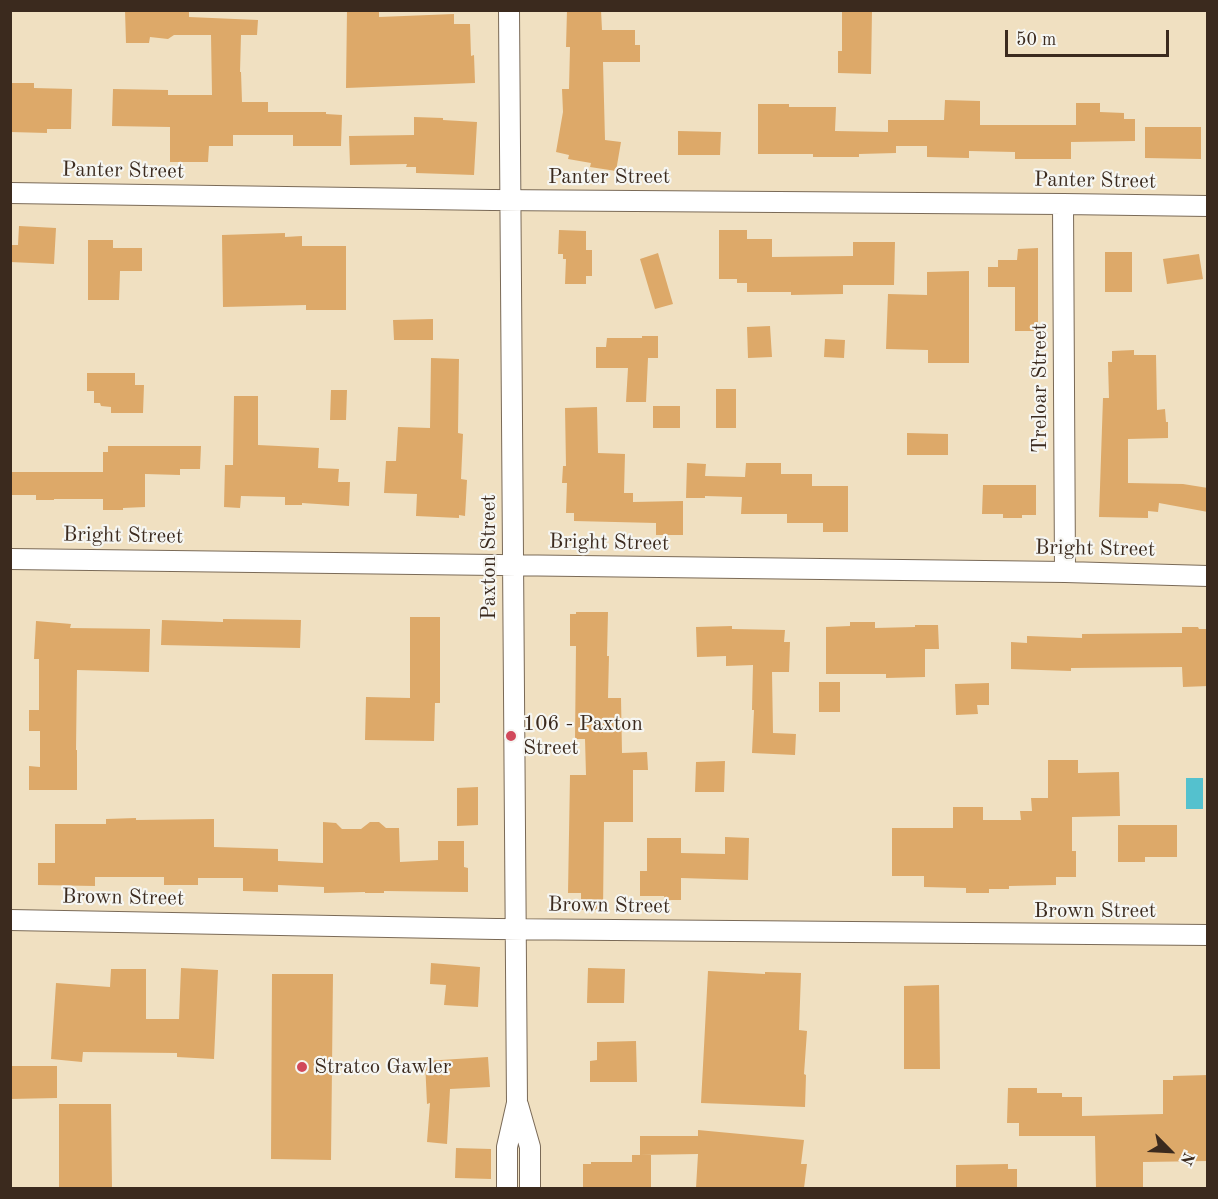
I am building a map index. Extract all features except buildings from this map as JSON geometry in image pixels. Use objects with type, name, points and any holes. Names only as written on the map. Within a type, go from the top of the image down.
[{"type":"street","name":"Paxton Street","points":[[507,1188],[507,1147],[517,1103],[509,10]]},
{"type":"street","name":"Panter Street","points":[[10,193],[1208,206]]},
{"type":"street","name":"Treloar Street","points":[[1063,204],[1065,572]]},
{"type":"street","name":"Bright Street","points":[[10,559],[1065,572],[1208,576]]},
{"type":"street","name":"Brown Street","points":[[10,920],[517,929],[1208,935]]},
{"type":"street","name":"Paxton Street","points":[[517,1103],[530,1147],[530,1188]]},
{"type":"water","points":[[1186,778],[1203,778],[1203,809],[1186,809]]},
{"type":"place","name":"106 - Paxton Street","points":[[511,736]]},
{"type":"place","name":"Stratco Gawler","points":[[302,1067]]}]
